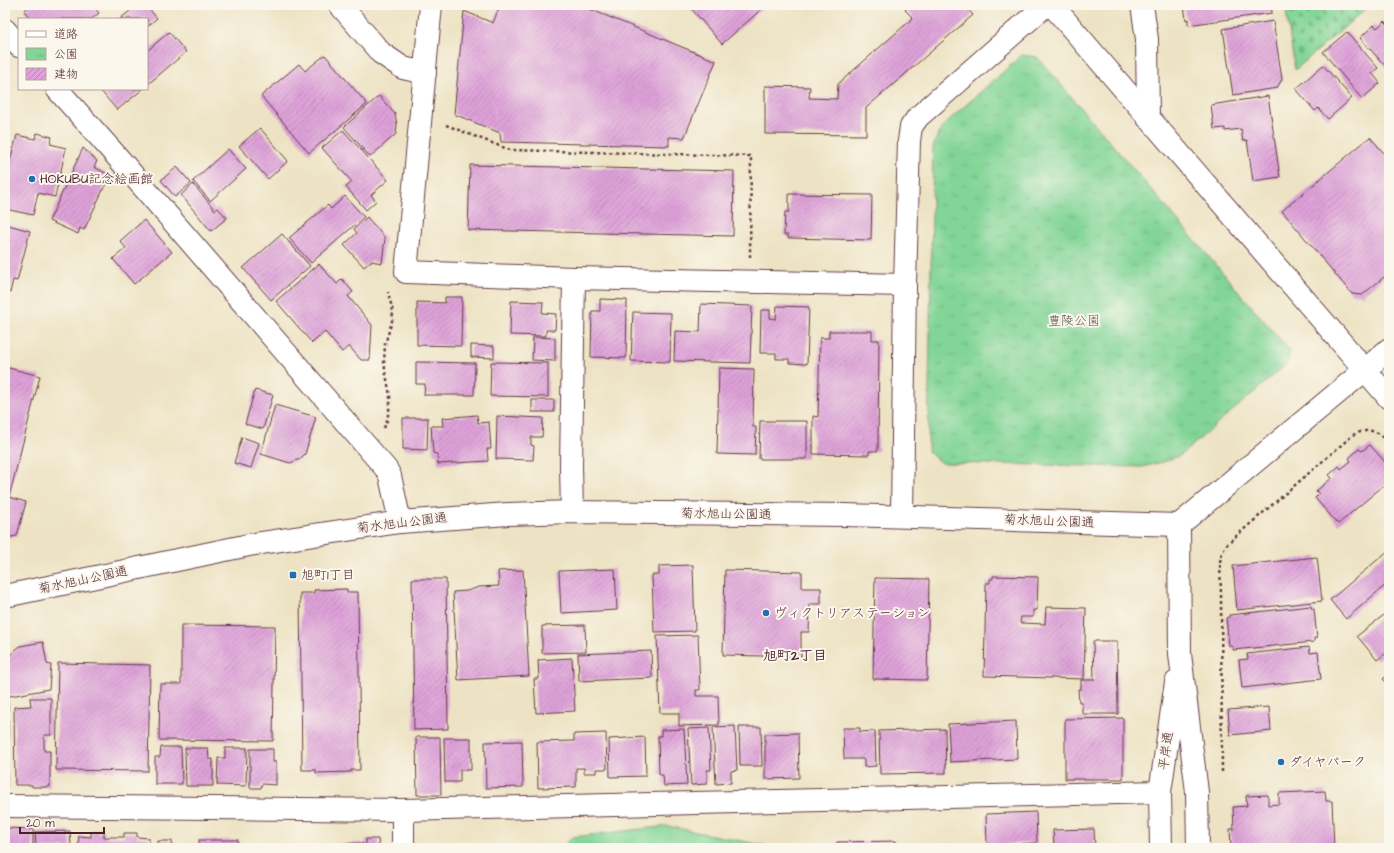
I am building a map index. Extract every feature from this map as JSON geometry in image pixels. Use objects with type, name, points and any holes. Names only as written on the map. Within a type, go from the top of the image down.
[{"type":"main road","points":[[340,5],[381,53],[403,68],[425,73]]},
{"type":"main road","points":[[431,5],[406,272],[574,278],[905,285]]},
{"type":"main road","points":[[902,516],[905,285],[909,141],[911,127],[918,117],[1046,5]]},
{"type":"main road","points":[[1052,5],[1389,398]]},
{"type":"main road","points":[[1142,5],[1147,39],[1148,118]]},
{"type":"main road","points":[[5,30],[18,45]]},
{"type":"main road","points":[[58,90],[387,470],[390,476],[400,522]]},
{"type":"main road","points":[[572,512],[571,466],[574,278]]},
{"type":"main road","points":[[1179,525],[1389,349]]},
{"type":"main road","name":"菊水旭山公園通","points":[[5,596],[249,545],[400,522],[508,514],[572,512],[902,516],[1179,525]]},
{"type":"main road","name":"平岸通","points":[[1179,525],[1180,654],[1197,792],[1198,848]]},
{"type":"main road","name":"平岸通","points":[[1161,848],[1160,792],[1180,654]]},
{"type":"main road","points":[[5,806],[403,810],[1160,792]]},
{"type":"main road","points":[[403,810],[403,848]]},
{"type":"path","points":[[444,124],[510,150],[751,156],[750,263]]},
{"type":"path","points":[[366,445],[384,428],[390,405],[390,396],[384,363],[385,344],[392,321],[393,312],[388,292]]},
{"type":"path","points":[[1222,777],[1220,562],[1222,552],[1228,543],[1353,435],[1359,432],[1370,431],[1378,433],[1389,446]]},
{"type":"green space","points":[[1285,5],[1370,5],[1295,70]]},
{"type":"green space","name":"豊陵公園","points":[[1022,55],[1037,57],[1289,350],[1288,363],[1181,455],[1163,462],[1142,467],[941,463],[928,451],[933,148],[938,134],[947,122]]},
{"type":"green space","points":[[667,826],[777,848],[561,848],[573,837]]},
{"type":"building","points":[[30,5],[92,5],[99,13],[93,18],[30,18],[24,11]]},
{"type":"building","points":[[137,5],[145,5],[157,18],[148,26],[148,18],[121,18]]},
{"type":"building","points":[[500,5],[580,5],[716,61],[684,138],[669,137],[669,146],[501,142],[500,133],[454,114],[464,11],[493,23]]},
{"type":"building","points":[[688,5],[766,5],[722,44]]},
{"type":"building","points":[[910,5],[964,5],[973,15],[866,108],[866,135],[765,134],[765,86],[810,87],[809,98],[837,99],[838,84],[913,18],[905,10]]},
{"type":"building","points":[[1184,5],[1271,5],[1272,13],[1188,25]]},
{"type":"building","points":[[1273,21],[1282,79],[1277,88],[1233,95],[1223,29]]},
{"type":"building","points":[[1385,21],[1389,25],[1389,70],[1360,38],[1374,25],[1377,28]]},
{"type":"building","points":[[169,32],[186,52],[148,84],[148,50]]},
{"type":"building","points":[[1347,32],[1378,68],[1372,73],[1380,83],[1362,99],[1323,52]]},
{"type":"building","points":[[325,55],[367,104],[309,153],[261,96],[299,64],[305,71]]},
{"type":"building","points":[[1323,65],[1352,98],[1328,119],[1318,108],[1315,111],[1296,89]]},
{"type":"building","points":[[100,90],[142,90],[117,110]]},
{"type":"building","points":[[379,96],[395,114],[397,125],[396,134],[370,157],[344,127]]},
{"type":"building","points":[[1268,96],[1280,177],[1253,181],[1247,140],[1243,141],[1241,129],[1225,131],[1225,128],[1214,129],[1211,105]]},
{"type":"building","points":[[260,128],[288,161],[268,179],[239,146]]},
{"type":"building","points":[[343,130],[388,180],[371,195],[376,201],[366,210],[346,187],[352,182],[322,148]]},
{"type":"building","name":"HOKUBU記念絵画館","points":[[37,133],[52,137],[50,144],[66,148],[55,197],[38,193],[33,215],[5,209],[5,164],[9,165],[17,135],[35,139]]},
{"type":"building","points":[[1370,137],[1389,159],[1389,273],[1362,295],[1352,294],[1282,211]]},
{"type":"building","points":[[83,148],[97,161],[94,167],[110,175],[84,230],[80,228],[78,234],[49,221]]},
{"type":"building","points":[[228,149],[246,169],[210,201],[193,181]]},
{"type":"building","points":[[470,165],[734,171],[733,236],[468,230]]},
{"type":"building","points":[[177,167],[191,183],[175,197],[161,180]]},
{"type":"building","points":[[193,184],[215,210],[218,208],[227,218],[211,231],[181,195]]},
{"type":"building","points":[[789,194],[872,195],[871,240],[788,238],[788,235],[784,235],[785,212],[789,212]]},
{"type":"building","points":[[345,196],[364,217],[311,263],[289,238],[328,205],[331,209]]},
{"type":"building","points":[[367,217],[385,238],[382,263],[371,261],[364,267],[344,245],[357,233],[354,229]]},
{"type":"building","points":[[144,220],[172,252],[134,284],[113,259],[126,248],[120,241]]},
{"type":"building","points":[[5,224],[30,231],[17,281],[13,280],[10,293],[5,292]]},
{"type":"building","points":[[282,234],[310,266],[271,300],[243,268]]},
{"type":"building","points":[[319,264],[337,284],[342,279],[353,292],[348,296],[372,325],[370,360],[361,360],[349,346],[342,352],[325,332],[312,343],[276,301]]},
{"type":"building","points":[[445,297],[462,297],[461,346],[417,345],[417,302],[445,303]]},
{"type":"building","points":[[600,299],[627,300],[626,358],[591,357],[592,311],[600,311]]},
{"type":"building","points":[[511,301],[543,302],[542,313],[556,314],[555,330],[546,330],[546,336],[510,335]]},
{"type":"building","points":[[701,304],[752,306],[750,363],[674,361],[675,331],[700,332]]},
{"type":"building","points":[[777,306],[809,307],[807,364],[789,363],[789,359],[776,359],[776,353],[760,353],[761,310],[770,310],[770,318],[776,319]]},
{"type":"building","points":[[633,312],[671,313],[670,362],[631,361]]},
{"type":"building","points":[[829,331],[872,331],[872,340],[879,340],[878,451],[869,451],[869,455],[813,454],[813,416],[818,417],[820,338],[829,338]]},
{"type":"building","points":[[533,337],[555,338],[555,361],[532,360]]},
{"type":"building","points":[[471,345],[494,346],[494,358],[471,357]]},
{"type":"building","points":[[416,362],[475,363],[474,395],[424,395],[425,384],[416,384]]},
{"type":"building","points":[[491,362],[548,363],[548,397],[490,396]]},
{"type":"building","points":[[5,367],[40,376],[9,497],[26,502],[17,536],[5,538]]},
{"type":"building","points":[[719,368],[754,369],[753,427],[756,427],[755,455],[717,454]]},
{"type":"building","points":[[255,390],[273,395],[263,429],[245,424]]},
{"type":"building","points":[[532,400],[554,400],[554,412],[532,412]]},
{"type":"building","points":[[275,405],[316,417],[305,454],[300,459],[290,463],[261,454]]},
{"type":"building","points":[[477,415],[478,423],[489,422],[491,449],[487,449],[488,461],[438,464],[437,454],[433,453],[431,426],[443,426],[442,418]]},
{"type":"building","points":[[497,416],[543,418],[542,437],[531,437],[531,445],[534,446],[533,460],[496,459]]},
{"type":"building","points":[[403,418],[428,418],[427,450],[403,449]]},
{"type":"building","points":[[760,421],[807,421],[807,459],[759,459]]},
{"type":"building","points":[[242,437],[259,443],[251,468],[234,463]]},
{"type":"building","points":[[1370,445],[1386,463],[1389,461],[1389,481],[1338,524],[1315,498],[1319,494],[1316,491],[1332,478],[1329,475],[1339,466],[1341,469],[1351,461],[1349,458],[1359,449],[1362,451]]},
{"type":"building","points":[[1389,550],[1389,582],[1346,619],[1330,600]]},
{"type":"building","points":[[1317,557],[1322,601],[1237,610],[1233,566]]},
{"type":"building","points":[[693,565],[695,631],[654,632],[652,575],[659,575],[659,566]]},
{"type":"building","points":[[615,569],[617,610],[561,613],[559,571]]},
{"type":"building","points":[[523,570],[529,676],[458,680],[453,592],[467,591],[479,587],[499,586],[498,571]]},
{"type":"building","points":[[725,570],[802,572],[802,588],[821,588],[821,604],[810,604],[809,632],[801,632],[801,657],[723,655]]},
{"type":"building","points":[[993,576],[1038,577],[1037,610],[1033,610],[1033,617],[1021,617],[1020,623],[1045,624],[1046,607],[1086,608],[1084,679],[984,676],[986,583],[990,583],[990,579],[993,579]]},
{"type":"building","points":[[875,578],[929,579],[927,680],[873,679]]},
{"type":"building","points":[[412,579],[446,579],[448,729],[414,730]]},
{"type":"building","points":[[347,589],[347,592],[358,592],[360,770],[351,770],[351,772],[316,773],[316,770],[302,770],[300,593],[314,593],[314,590]]},
{"type":"building","points":[[1311,606],[1312,609],[1314,609],[1317,638],[1314,638],[1314,642],[1233,650],[1233,646],[1229,646],[1226,618],[1229,617],[1229,615]]},
{"type":"building","points":[[1389,611],[1389,651],[1377,660],[1357,636]]},
{"type":"building","points":[[181,625],[275,626],[273,741],[159,740],[160,684],[181,684]]},
{"type":"building","points":[[585,625],[586,652],[542,653],[542,626]]},
{"type":"building","points":[[698,635],[700,690],[696,690],[696,696],[718,696],[719,725],[679,726],[679,713],[660,713],[657,636]]},
{"type":"building","points":[[1093,641],[1117,641],[1118,714],[1082,714],[1082,702],[1079,702],[1078,689],[1081,689],[1081,680],[1094,680]]},
{"type":"building","points":[[43,642],[47,664],[51,665],[49,689],[5,697],[5,659],[20,646]]},
{"type":"building","points":[[1309,647],[1310,653],[1318,652],[1321,679],[1242,688],[1239,660],[1248,659],[1247,654]]},
{"type":"building","points":[[651,651],[652,678],[579,681],[578,654]]},
{"type":"building","points":[[572,658],[575,711],[536,713],[534,679],[539,679],[538,660]]},
{"type":"building","points":[[58,663],[150,665],[148,771],[56,770]]},
{"type":"building","points":[[1389,674],[1389,685],[1383,679]]},
{"type":"building","points":[[30,698],[51,698],[51,735],[44,735],[44,751],[50,751],[50,787],[15,785],[14,707],[31,706]]},
{"type":"building","points":[[5,702],[8,702],[8,739],[5,739]]},
{"type":"building","points":[[1269,707],[1271,731],[1230,735],[1228,710]]},
{"type":"building","points":[[1123,718],[1123,779],[1065,779],[1065,719]]},
{"type":"building","points":[[1016,721],[1017,759],[950,762],[948,724]]},
{"type":"building","points":[[735,726],[737,770],[731,771],[731,783],[716,784],[713,727]]},
{"type":"building","points":[[739,727],[761,727],[762,766],[740,766]]},
{"type":"building","points":[[709,728],[711,770],[707,770],[707,784],[691,785],[688,729]]},
{"type":"building","points":[[843,728],[860,728],[860,732],[875,731],[876,766],[864,767],[864,759],[844,759]]},
{"type":"building","points":[[684,729],[687,785],[664,786],[663,775],[659,775],[658,736],[661,736],[661,730]]},
{"type":"building","points":[[945,729],[946,773],[880,774],[879,731]]},
{"type":"building","points":[[606,733],[607,769],[596,769],[596,773],[584,773],[584,768],[576,768],[576,787],[538,788],[537,742],[574,741],[574,734]]},
{"type":"building","points":[[798,733],[799,778],[765,779],[765,734]]},
{"type":"building","points":[[416,737],[440,737],[441,795],[417,795]]},
{"type":"building","points":[[645,737],[646,776],[610,777],[609,739]]},
{"type":"building","points":[[444,738],[471,738],[471,770],[460,770],[460,782],[445,782]]},
{"type":"building","points":[[522,741],[523,787],[486,788],[485,742]]},
{"type":"building","points":[[161,747],[181,747],[182,784],[155,784],[155,757],[160,757]]},
{"type":"building","points":[[185,748],[208,748],[209,759],[213,759],[213,786],[186,786]]},
{"type":"building","points":[[225,748],[247,748],[246,786],[217,785],[218,758],[225,758]]},
{"type":"building","points":[[250,749],[273,749],[273,762],[276,762],[276,785],[262,784],[261,788],[250,788]]},
{"type":"building","points":[[5,751],[7,751],[7,787],[5,787]]},
{"type":"building","points":[[1325,791],[1326,801],[1332,801],[1334,848],[1231,848],[1230,829],[1234,829],[1233,807],[1247,806],[1246,796],[1268,795],[1268,805],[1279,804],[1279,793]]},
{"type":"building","points":[[1036,812],[1037,843],[987,845],[986,814]]},
{"type":"building","points":[[5,828],[33,829],[33,848],[5,848]]},
{"type":"building","points":[[1094,829],[1095,848],[1054,848],[1053,830]]},
{"type":"building","points":[[70,831],[71,848],[36,848],[35,832]]},
{"type":"building","points":[[91,832],[104,832],[104,837],[124,837],[124,833],[137,833],[137,837],[149,838],[149,845],[158,846],[158,841],[172,841],[172,846],[188,846],[187,848],[78,848],[79,836],[91,837]]},
{"type":"building","points":[[366,839],[378,839],[379,848],[366,848]]},
{"type":"building","points":[[199,840],[238,840],[238,848],[199,848]]},
{"type":"building","points":[[896,841],[896,848],[837,848],[837,842]]},
{"type":"building","points":[[363,843],[363,848],[322,848],[322,845]]},
{"type":"place","name":"HOKUBU記念絵画館","points":[[32,179]]},
{"type":"place","name":"旭町1丁目","points":[[293,575]]},
{"type":"place","name":"ヴィクトリアステーション","points":[[766,613]]},
{"type":"place","name":"ダイヤパーク","points":[[1281,762]]},
{"type":"district","name":"旭町2丁目","points":[[795,656]]}]
